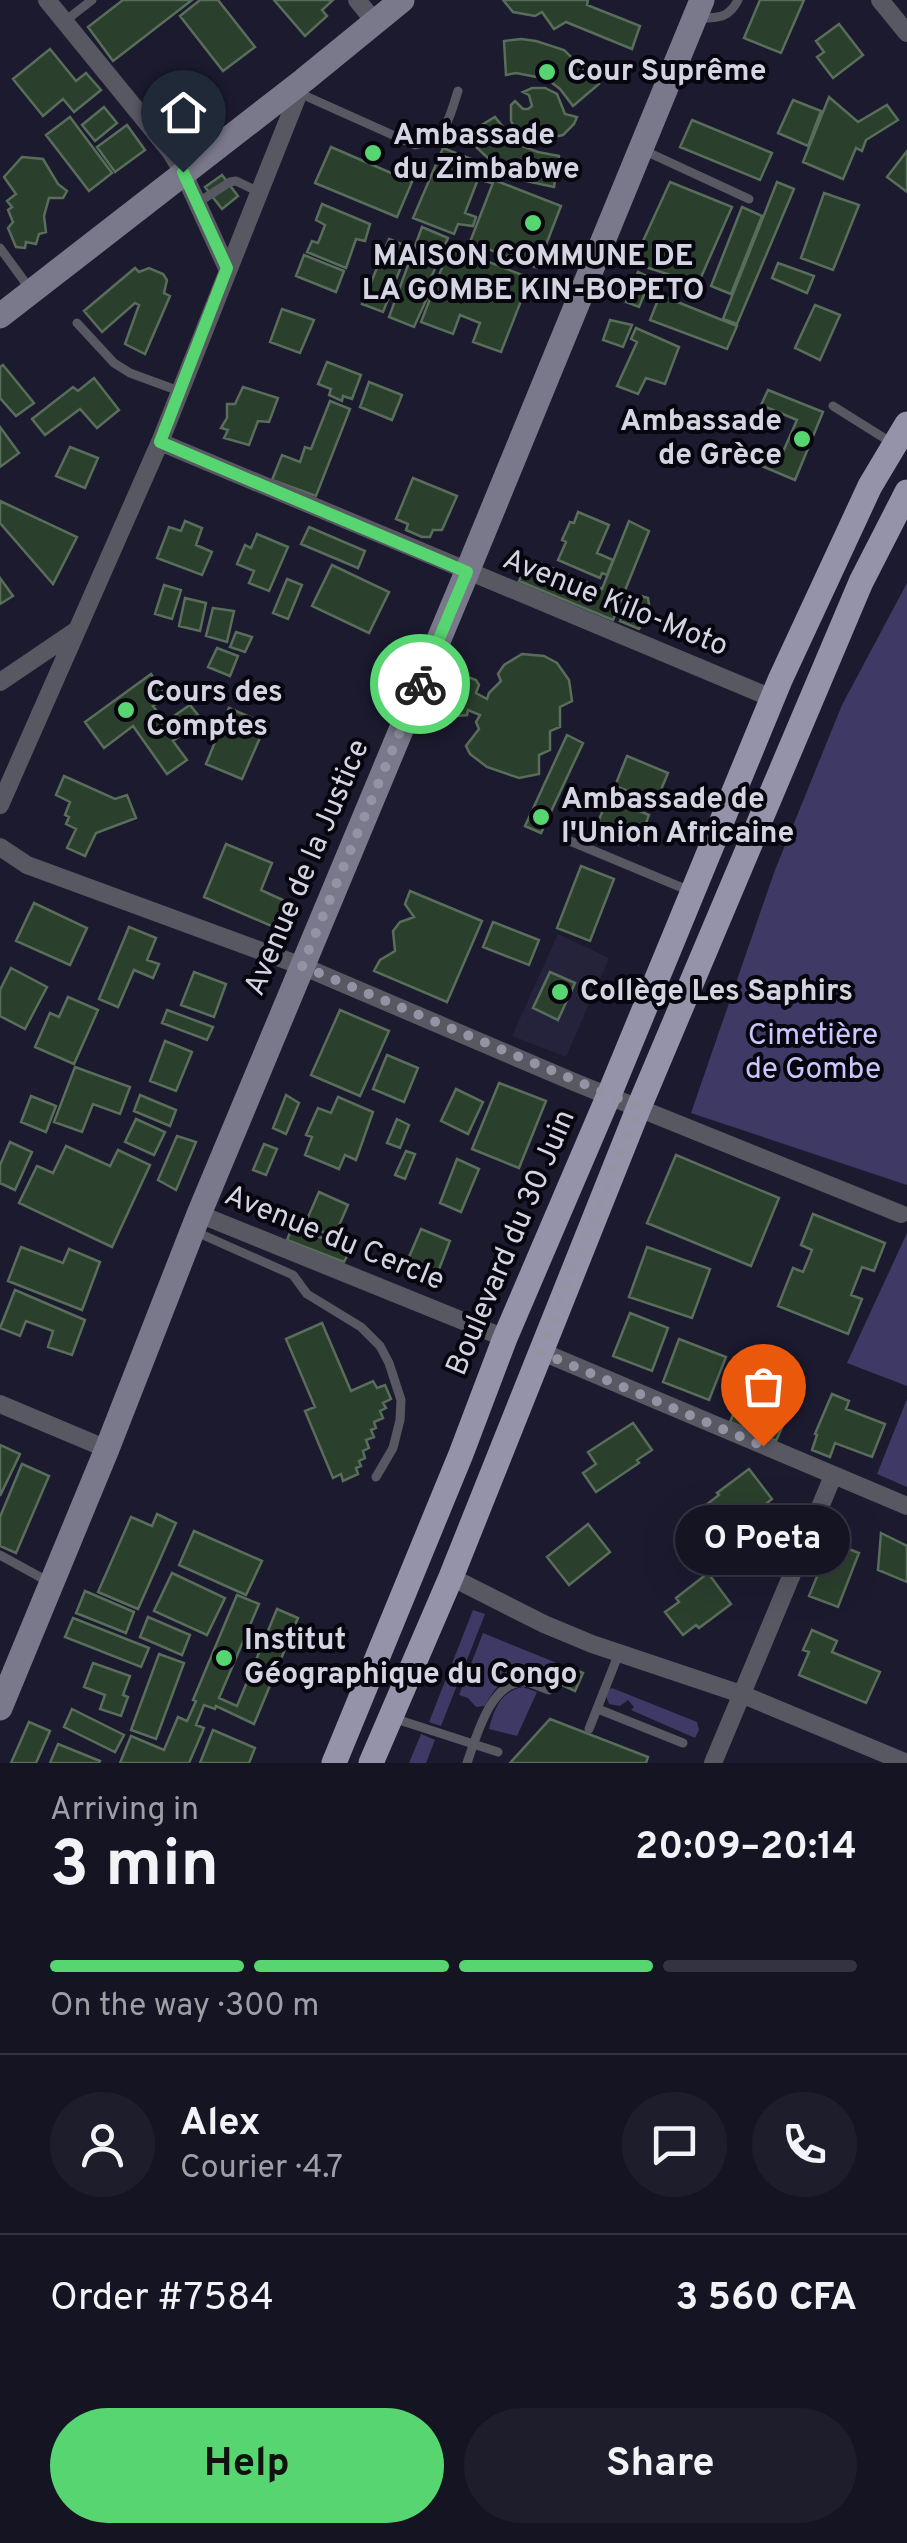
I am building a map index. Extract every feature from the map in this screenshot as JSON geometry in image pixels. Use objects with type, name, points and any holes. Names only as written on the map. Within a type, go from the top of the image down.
[{"type":"main road","points":[[0,316],[183,172],[301,87],[402,0]]},
{"type":"main road","name":"Avenue de la Justice","points":[[0,1708],[196,1222],[699,9]]},
{"type":"main road","name":"Boulevard du 30 Juin","points":[[337,1763],[505,1338],[772,698],[870,486],[901,434]]},
{"type":"main road","points":[[368,1763],[451,1577],[639,1107],[861,582],[907,492]]},
{"type":"main road","points":[[368,1763],[495,1464]]},
{"type":"street","points":[[47,0],[170,151],[227,268]]},
{"type":"street","points":[[358,0],[375,22]]},
{"type":"street","points":[[880,0],[907,33]]},
{"type":"street","points":[[0,805],[160,442],[301,87]]},
{"type":"street","name":"Avenue Kilo-Moto","points":[[160,442],[772,698]]},
{"type":"street","points":[[0,682],[77,630]]},
{"type":"street","points":[[0,847],[27,866],[302,966],[900,1214]]},
{"type":"street","name":"Avenue du Cercle","points":[[196,1222],[505,1338]]},
{"type":"street","points":[[540,1352],[907,1506]]},
{"type":"street","points":[[0,1404],[107,1449]]},
{"type":"street","points":[[712,1763],[832,1476]]},
{"type":"street","points":[[451,1577],[544,1624],[741,1694],[907,1763]]},
{"type":"lane","points":[[65,20],[92,0]]},
{"type":"lane","points":[[699,9],[723,18],[738,0]]},
{"type":"lane","points":[[301,87],[415,146],[444,132],[458,91]]},
{"type":"lane","points":[[641,149],[749,199]]},
{"type":"lane","points":[[197,203],[230,182],[259,192]]},
{"type":"lane","points":[[0,248],[32,291]]},
{"type":"lane","points":[[77,323],[114,363],[180,391]]},
{"type":"lane","points":[[833,406],[901,434]]},
{"type":"lane","points":[[570,841],[692,892]]},
{"type":"lane","points":[[196,1222],[293,1276],[307,1294],[361,1327],[380,1346],[401,1400],[393,1448],[376,1477]]},
{"type":"lane","points":[[0,1556],[52,1583]]},
{"type":"lane","points":[[589,1729],[618,1653]]},
{"type":"lane","points":[[467,1763],[487,1710],[501,1691],[526,1682],[549,1690]]},
{"type":"lane","points":[[598,1708],[682,1744]]},
{"type":"lane","points":[[390,1718],[498,1752]]},
{"type":"shaded area","points":[[558,934],[609,958],[566,1057],[512,1036]]},
{"type":"green space","name":"Cimetière de Gombe","points":[[907,583],[907,1185],[691,1113],[775,870],[842,705]]},
{"type":"green space","points":[[907,1233],[907,1386],[847,1363]]},
{"type":"green space","points":[[907,1399],[907,1487],[877,1474]]},
{"type":"green space","points":[[473,1610],[485,1614],[441,1726],[429,1722]]},
{"type":"green space","points":[[483,1633],[564,1666],[556,1686],[533,1678],[514,1677],[499,1686],[485,1706],[476,1707],[459,1695]]},
{"type":"green space","points":[[523,1687],[537,1692],[517,1736],[489,1729],[500,1702],[509,1692]]},
{"type":"green space","points":[[612,1688],[697,1722],[695,1738],[631,1710],[634,1707],[628,1700],[620,1706],[609,1704],[606,1696]]},
{"type":"green space","points":[[421,1734],[435,1740],[426,1763],[409,1763]]},
{"type":"building","points":[[123,0],[192,0],[113,61],[88,27]]},
{"type":"building","points":[[200,0],[218,0],[255,47],[223,71],[180,16]]},
{"type":"building","points":[[274,0],[333,0],[322,10],[327,16],[305,36]]},
{"type":"building","points":[[503,0],[588,0],[587,5],[640,26],[632,49],[566,22],[554,29],[542,12],[535,16],[513,12]]},
{"type":"building","points":[[760,0],[804,0],[781,53],[744,38]]},
{"type":"building","points":[[839,24],[863,55],[833,78],[817,57],[824,52],[816,41]]},
{"type":"building","name":"Cour Suprême","points":[[521,39],[564,50],[599,84],[573,106],[547,79],[506,75],[504,41]]},
{"type":"building","points":[[50,49],[76,81],[86,73],[101,90],[74,112],[63,99],[43,116],[13,79]]},
{"type":"building","name":"Cour Suprême","points":[[545,88],[557,94],[565,114],[577,117],[563,135],[534,141],[516,130],[511,121],[511,105],[515,101],[523,109],[532,106],[529,95],[523,92]]},
{"type":"building","points":[[829,97],[858,122],[887,105],[898,120],[866,140],[862,151],[856,148],[843,179],[803,162]]},
{"type":"building","points":[[793,100],[821,111],[808,146],[778,133]]},
{"type":"building","points":[[104,107],[117,123],[95,141],[82,125]]},
{"type":"building","points":[[70,117],[112,173],[89,191],[46,135]]},
{"type":"building","name":"Cour Suprême","points":[[495,117],[524,147],[559,156],[554,187],[503,172],[475,146],[467,134]]},
{"type":"building","points":[[692,120],[772,153],[760,180],[680,147]]},
{"type":"building","points":[[692,120],[772,153],[760,180],[680,147]]},
{"type":"building","points":[[127,125],[145,150],[115,172],[97,147]]},
{"type":"building","points":[[331,147],[412,182],[397,217],[315,183]]},
{"type":"building","points":[[443,148],[484,164],[482,171],[494,174],[491,183],[478,179],[465,213],[476,217],[473,226],[458,224],[454,234],[413,218]]},
{"type":"building","points":[[907,151],[907,192],[887,177]]},
{"type":"building","points":[[22,157],[43,159],[67,191],[63,198],[49,198],[44,216],[46,232],[39,234],[36,244],[26,242],[25,248],[16,247],[8,228],[13,222],[8,210],[12,207],[7,201],[16,194],[4,177]]},
{"type":"building","points":[[222,175],[238,196],[222,209],[205,187]]},
{"type":"building","points":[[494,180],[561,206],[537,268],[470,242]]},
{"type":"building","points":[[670,182],[732,207],[698,284],[633,263]]},
{"type":"building","points":[[777,182],[794,189],[737,324],[723,319]]},
{"type":"building","points":[[824,193],[859,205],[833,270],[801,258]]},
{"type":"building","points":[[322,204],[370,224],[365,241],[356,239],[346,268],[307,252],[312,241],[318,243],[325,225],[316,220]]},
{"type":"building","points":[[742,207],[762,216],[731,294],[711,286]]},
{"type":"building","points":[[422,227],[448,238],[414,327],[389,317]]},
{"type":"building","points":[[389,239],[409,247],[383,312],[362,304]]},
{"type":"building","points":[[450,247],[530,278],[501,352],[473,342],[480,323],[460,315],[453,334],[421,322]]},
{"type":"building","points":[[304,255],[344,271],[336,292],[296,276]]},
{"type":"building","points":[[778,263],[814,276],[807,293],[772,278]]},
{"type":"building","points":[[135,268],[139,272],[149,268],[163,274],[167,280],[164,293],[170,296],[145,354],[125,344],[139,305],[135,303],[102,332],[84,311]]},
{"type":"building","points":[[638,272],[651,278],[639,307],[626,302]]},
{"type":"building","points":[[660,295],[737,326],[727,349],[650,320]]},
{"type":"building","points":[[815,305],[840,315],[820,360],[795,348]]},
{"type":"building","points":[[282,309],[314,320],[300,353],[270,342]]},
{"type":"building","points":[[610,320],[632,325],[623,347],[603,340]]},
{"type":"building","points":[[636,328],[679,347],[665,384],[646,378],[638,394],[617,386],[637,342],[631,339]]},
{"type":"building","points":[[327,362],[361,375],[352,399],[343,396],[342,401],[329,395],[331,389],[318,384]]},
{"type":"building","points":[[3,365],[34,403],[16,416],[0,398]]},
{"type":"building","points":[[94,378],[119,410],[97,428],[80,409],[45,435],[32,419],[73,387],[78,391]]},
{"type":"building","points":[[369,382],[402,395],[392,420],[360,407]]},
{"type":"building","points":[[243,387],[278,398],[269,422],[258,421],[249,445],[224,438],[228,430],[221,428],[227,418],[227,404],[235,404]]},
{"type":"building","points":[[768,390],[823,412],[795,480],[743,458],[747,448],[779,461],[797,420],[761,405]]},
{"type":"building","points":[[330,401],[350,409],[316,496],[272,480],[282,455],[300,462],[305,447],[311,449]]},
{"type":"building","points":[[0,427],[19,453],[0,467]]},
{"type":"building","points":[[70,447],[98,458],[85,488],[56,476]]},
{"type":"building","points":[[413,478],[457,496],[442,530],[433,530],[430,537],[406,530],[408,524],[396,519]]},
{"type":"building","points":[[0,501],[77,537],[53,584],[0,523]]},
{"type":"building","points":[[578,512],[609,525],[597,553],[613,560],[607,575],[602,573],[600,578],[558,560],[566,542],[562,540]]},
{"type":"building","points":[[185,521],[202,528],[196,545],[212,552],[202,575],[157,558],[169,527],[181,531]]},
{"type":"building","points":[[629,521],[649,531],[613,620],[519,581],[526,566],[539,571],[542,564],[602,589]]},
{"type":"building","points":[[309,527],[365,551],[358,568],[301,544]]},
{"type":"building","points":[[257,534],[288,547],[269,591],[249,583],[254,571],[237,564],[245,545],[251,548]]},
{"type":"building","points":[[332,565],[389,592],[369,633],[312,606]]},
{"type":"building","points":[[0,578],[13,596],[0,604]]},
{"type":"building","points":[[287,579],[302,585],[288,619],[273,613]]},
{"type":"building","points":[[164,585],[181,590],[172,619],[155,614]]},
{"type":"building","points":[[641,596],[648,598],[650,611],[639,629],[620,621],[629,602]]},
{"type":"building","points":[[185,598],[206,603],[200,631],[179,626]]},
{"type":"building","points":[[213,608],[234,611],[227,642],[206,636]]},
{"type":"building","points":[[236,632],[252,637],[245,652],[230,647]]},
{"type":"building","points":[[217,648],[238,656],[230,676],[208,667]]},
{"type":"building","points":[[522,654],[544,656],[557,663],[569,680],[572,701],[560,707],[560,727],[550,731],[550,750],[539,755],[539,774],[519,778],[487,767],[470,754],[466,746],[479,729],[476,722],[480,715],[468,710],[467,715],[457,716],[449,707],[465,676],[476,680],[476,693],[487,699],[501,681],[498,674],[504,665]]},
{"type":"building","points":[[151,674],[167,697],[153,706],[165,722],[190,705],[202,720],[173,741],[187,760],[167,774],[133,726],[104,748],[85,722]]},
{"type":"building","points":[[229,708],[266,724],[242,779],[206,764]]},
{"type":"building","points":[[567,735],[583,743],[541,833],[525,826]]},
{"type":"building","points":[[627,756],[668,773],[656,802],[615,786]]},
{"type":"building","points":[[64,776],[115,799],[127,795],[136,818],[96,833],[85,856],[67,848],[76,829],[66,824],[70,802],[56,795]]},
{"type":"building","points":[[608,798],[649,815],[638,844],[596,827]]},
{"type":"building","points":[[226,844],[272,863],[261,890],[285,901],[274,927],[204,897]]},
{"type":"building","points":[[581,866],[614,879],[590,941],[557,928]]},
{"type":"building","points":[[410,891],[482,921],[447,1002],[374,971],[380,960],[395,951],[393,931],[400,922],[414,917],[405,904]]},
{"type":"building","points":[[34,903],[87,928],[70,965],[16,941]]},
{"type":"building","points":[[493,922],[539,940],[529,965],[483,947]]},
{"type":"building","points":[[129,927],[156,938],[147,960],[159,964],[153,978],[134,970],[118,1007],[99,999]]},
{"type":"building","points":[[11,968],[47,987],[25,1029],[0,1016],[0,990]]},
{"type":"building","points":[[194,972],[226,984],[214,1017],[181,1005]]},
{"type":"building","points":[[550,972],[575,983],[558,1020],[533,1008]]},
{"type":"building","points":[[68,997],[98,1010],[74,1064],[35,1047],[50,1013],[59,1017]]},
{"type":"building","points":[[167,1010],[213,1027],[207,1040],[162,1023]]},
{"type":"building","points":[[340,1010],[389,1031],[360,1096],[311,1075]]},
{"type":"building","points":[[165,1041],[192,1052],[176,1091],[150,1081]]},
{"type":"building","points":[[387,1055],[418,1068],[404,1102],[373,1089]]},
{"type":"building","points":[[75,1067],[130,1087],[120,1114],[93,1104],[82,1132],[54,1122]]},
{"type":"building","points":[[499,1083],[546,1101],[519,1168],[472,1149]]},
{"type":"building","points":[[456,1089],[483,1102],[468,1134],[441,1121]]},
{"type":"building","points":[[140,1095],[176,1110],[170,1126],[134,1111]]},
{"type":"building","points":[[286,1095],[299,1103],[286,1134],[273,1128]]},
{"type":"building","points":[[31,1096],[56,1106],[46,1132],[21,1122]]},
{"type":"building","points":[[338,1097],[373,1112],[356,1160],[345,1155],[339,1169],[305,1155],[312,1137],[306,1135],[318,1108],[331,1113]]},
{"type":"building","points":[[136,1119],[165,1132],[154,1155],[125,1142]]},
{"type":"building","points":[[397,1119],[409,1125],[400,1148],[387,1143]]},
{"type":"building","points":[[177,1136],[196,1142],[176,1190],[158,1180]]},
{"type":"building","points":[[10,1142],[32,1152],[15,1190],[0,1183],[0,1165]]},
{"type":"building","points":[[264,1144],[277,1149],[266,1175],[253,1170]]},
{"type":"building","points":[[66,1146],[110,1166],[118,1150],[150,1165],[112,1247],[19,1203],[37,1166],[53,1173]]},
{"type":"building","points":[[406,1151],[415,1154],[405,1179],[395,1175]]},
{"type":"building","points":[[676,1155],[779,1198],[751,1266],[647,1223]]},
{"type":"building","points":[[457,1159],[479,1169],[461,1212],[440,1203]]},
{"type":"building","points":[[319,1192],[348,1205],[334,1237],[305,1224]]},
{"type":"building","points":[[813,1214],[885,1243],[874,1271],[862,1267],[851,1295],[862,1299],[848,1334],[778,1306],[793,1268],[803,1272],[812,1250],[801,1245]]},
{"type":"building","points":[[293,1225],[333,1243],[336,1238],[352,1246],[344,1262],[287,1240]]},
{"type":"building","points":[[421,1229],[450,1241],[434,1282],[403,1271]]},
{"type":"building","points":[[21,1247],[63,1263],[69,1249],[100,1262],[82,1310],[8,1281]]},
{"type":"building","points":[[647,1247],[710,1269],[692,1318],[629,1297]]},
{"type":"building","points":[[15,1290],[85,1320],[72,1355],[48,1347],[53,1331],[26,1321],[20,1336],[0,1328]]},
{"type":"building","points":[[630,1313],[668,1328],[652,1371],[613,1356]]},
{"type":"building","points":[[322,1323],[351,1391],[373,1381],[377,1388],[385,1385],[391,1399],[383,1403],[383,1418],[374,1422],[374,1437],[366,1440],[369,1448],[363,1451],[365,1458],[359,1461],[358,1474],[343,1481],[341,1474],[333,1478],[305,1411],[315,1407],[286,1339]]},
{"type":"building","points":[[679,1339],[726,1357],[709,1400],[663,1382]]},
{"type":"building","points":[[754,1365],[801,1385],[776,1441],[730,1422]]},
{"type":"building","points":[[832,1394],[849,1401],[846,1409],[885,1424],[872,1457],[835,1443],[830,1457],[812,1450]]},
{"type":"building","points":[[633,1423],[652,1450],[596,1492],[583,1473],[596,1464],[588,1452]]},
{"type":"building","points":[[0,1445],[20,1454],[0,1496]]},
{"type":"building","points":[[22,1464],[49,1476],[16,1553],[0,1546],[0,1517]]},
{"type":"building","points":[[749,1469],[772,1499],[741,1524],[738,1520],[725,1530],[706,1505]]},
{"type":"building","points":[[157,1514],[176,1523],[138,1609],[98,1592],[131,1517],[152,1526]]},
{"type":"building","points":[[588,1524],[610,1552],[569,1585],[547,1557]]},
{"type":"building","points":[[194,1531],[262,1561],[246,1595],[179,1565]]},
{"type":"building","points":[[881,1533],[907,1546],[907,1582],[878,1570]]},
{"type":"building","points":[[831,1542],[859,1553],[838,1607],[809,1596]]},
{"type":"building","points":[[172,1573],[225,1598],[207,1635],[154,1611]]},
{"type":"building","points":[[708,1573],[731,1604],[683,1635],[665,1612]]},
{"type":"building","points":[[85,1591],[134,1612],[126,1633],[76,1613]]},
{"type":"building","name":"Institut Géographique du Congo","points":[[237,1595],[259,1604],[219,1698],[237,1706],[277,1609],[298,1618],[254,1724],[216,1706],[215,1709],[204,1705],[196,1725],[204,1728],[189,1763],[120,1763],[131,1736],[164,1750],[178,1717],[187,1721]]},
{"type":"building","points":[[148,1617],[190,1635],[182,1655],[140,1637]]},
{"type":"building","points":[[73,1618],[149,1648],[141,1667],[65,1637]]},
{"type":"building","points":[[812,1630],[837,1641],[832,1652],[880,1672],[866,1703],[799,1675],[809,1652],[803,1650]]},
{"type":"building","points":[[159,1654],[184,1663],[156,1739],[131,1730]]},
{"type":"building","points":[[93,1663],[130,1676],[121,1716],[100,1709],[105,1695],[84,1687]]},
{"type":"building","points":[[569,1667],[583,1673],[575,1691],[562,1685]]},
{"type":"building","points":[[72,1709],[124,1735],[115,1752],[64,1727]]},
{"type":"building","points":[[550,1719],[648,1757],[646,1763],[510,1763]]},
{"type":"building","points":[[29,1722],[50,1731],[36,1763],[11,1763]]},
{"type":"building","name":"Institut Géographique du Congo","points":[[213,1730],[255,1748],[249,1763],[200,1763]]},
{"type":"building","points":[[58,1744],[100,1761],[50,1763]]},
{"type":"way so far","points":[[420,684],[302,966],[639,1107],[540,1352],[763,1446]]},
{"type":"place","name":"Cour Suprême","points":[[547,72]]},
{"type":"place","name":"Ambassade du Zimbabwe","points":[[373,153]]},
{"type":"place","name":"MAISON COMMUNE DE LA GOMBE KIN-BOPETO","points":[[533,223]]},
{"type":"place","name":"Ambassade de Grèce","points":[[802,439]]},
{"type":"place","name":"Cours des Comptes","points":[[126,710]]},
{"type":"place","name":"Ambassade de l'Union Africaine","points":[[541,817]]},
{"type":"place","name":"Collège Les Saphirs","points":[[560,992]]},
{"type":"place","name":"O Poeta","points":[[763,1446]]},
{"type":"place","name":"Institut Géographique du Congo","points":[[224,1658]]},
{"type":"route","points":[[183,172],[227,268],[160,442],[467,572],[420,684]]}]
